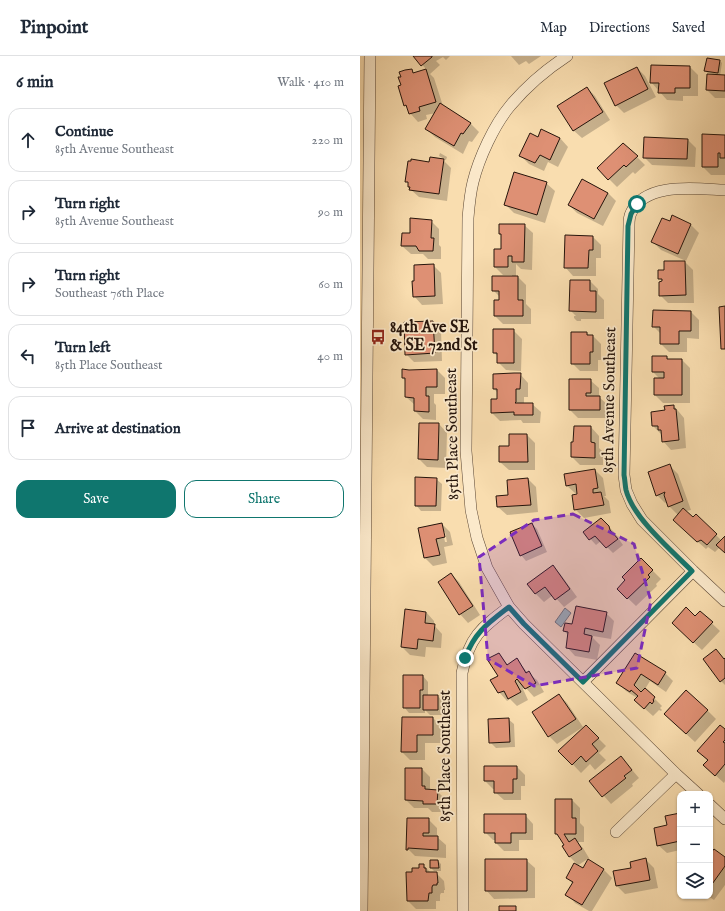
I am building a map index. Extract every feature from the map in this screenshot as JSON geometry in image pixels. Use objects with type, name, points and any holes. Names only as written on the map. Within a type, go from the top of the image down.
[{"type":"street","points":[[362,911],[370,56]]},
{"type":"street","name":"85th Place Southeast","points":[[463,911],[462,673],[465,658],[475,637],[487,624],[509,607],[487,568],[477,538],[471,510],[466,451],[468,218],[473,183],[481,156],[493,133],[510,106],[553,65],[567,56]]},
{"type":"street","name":"85th Avenue Southeast","points":[[725,190],[672,189],[660,191],[637,204],[631,214],[628,226],[624,475],[626,490],[632,504],[642,520],[692,571],[725,601]]},
{"type":"street","points":[[583,682],[692,571]]},
{"type":"street","points":[[509,607],[524,624],[695,791]]},
{"type":"street","points":[[616,832],[676,774]]},
{"type":"street","points":[[713,808],[725,819]]},
{"type":"highlighted area","points":[[573,514],[634,544],[651,601],[637,668],[534,686],[488,659],[479,557],[534,520]]},
{"type":"shaded area","points":[[565,608],[571,613],[561,627],[555,622]]},
{"type":"building","points":[[413,56],[432,56],[432,57],[421,66]]},
{"type":"building","points":[[707,58],[720,60],[718,73],[704,71]]},
{"type":"building","points":[[651,65],[690,66],[690,88],[675,88],[675,93],[658,93],[659,83],[650,83]]},
{"type":"building","points":[[637,67],[648,89],[615,106],[604,83]]},
{"type":"building","points":[[412,69],[413,73],[426,69],[436,102],[419,107],[420,111],[409,114],[406,105],[404,106],[398,86],[401,85],[398,77],[401,77],[399,72]]},
{"type":"building","points":[[707,74],[725,75],[725,91],[706,90]]},
{"type":"building","points":[[587,87],[603,112],[573,131],[557,106]]},
{"type":"building","points":[[440,103],[471,123],[463,134],[461,133],[454,146],[425,129]]},
{"type":"building","points":[[541,129],[560,138],[550,160],[540,155],[535,163],[519,156],[530,133],[538,137]]},
{"type":"building","points":[[702,134],[725,135],[725,158],[720,158],[720,153],[718,153],[718,167],[702,167]]},
{"type":"building","points":[[644,137],[688,139],[687,159],[643,158]]},
{"type":"building","points":[[623,143],[638,156],[626,167],[624,165],[608,180],[597,168]]},
{"type":"building","points":[[430,157],[444,159],[439,194],[409,190],[410,187],[408,187],[408,182],[405,182],[408,161],[411,161],[411,159],[429,162]]},
{"type":"building","points":[[514,172],[547,182],[537,215],[504,205]]},
{"type":"building","points":[[582,179],[608,193],[594,219],[568,205]]},
{"type":"building","points":[[672,215],[691,224],[678,254],[651,242],[662,218],[670,221]]},
{"type":"building","points":[[410,218],[432,220],[431,238],[434,238],[433,251],[419,251],[416,246],[401,246],[402,233],[410,233]]},
{"type":"building","points":[[499,224],[525,224],[524,262],[512,262],[512,256],[508,256],[508,267],[494,267],[494,249],[501,249]]},
{"type":"building","points":[[565,235],[593,236],[593,250],[589,250],[588,268],[564,268]]},
{"type":"building","points":[[664,261],[685,261],[686,295],[659,296],[659,282],[662,281],[662,279],[658,279],[658,270],[664,270]]},
{"type":"building","points":[[434,264],[435,296],[413,297],[412,281],[414,281],[414,265]]},
{"type":"building","points":[[492,276],[518,276],[518,300],[523,300],[523,316],[494,316],[494,300],[499,300],[499,291],[492,291]]},
{"type":"building","points":[[570,280],[590,280],[590,291],[596,291],[596,312],[569,311]]},
{"type":"building","points":[[725,306],[725,349],[721,349],[719,307]]},
{"type":"building","points":[[653,310],[691,311],[691,331],[679,331],[679,344],[660,344],[660,327],[652,327]]},
{"type":"building","points":[[433,321],[435,353],[405,355],[404,322]]},
{"type":"building","points":[[493,329],[514,329],[514,363],[497,363],[497,353],[493,353]]},
{"type":"building","points":[[571,332],[587,332],[587,335],[593,335],[593,352],[590,352],[590,364],[571,364]]},
{"type":"building","points":[[652,356],[667,356],[667,359],[682,359],[682,395],[654,395],[654,378],[664,378],[664,372],[652,372]]},
{"type":"building","points":[[402,369],[437,369],[437,387],[426,387],[426,396],[429,396],[429,412],[414,411],[414,398],[405,397],[405,378],[402,378]]},
{"type":"building","points":[[521,373],[520,389],[516,389],[515,403],[533,403],[533,415],[514,415],[514,412],[491,413],[491,399],[497,399],[497,389],[493,389],[493,374]]},
{"type":"building","points":[[569,379],[591,379],[591,393],[586,393],[586,396],[600,396],[600,410],[569,410]]},
{"type":"building","points":[[674,405],[674,409],[676,409],[679,440],[662,442],[661,430],[658,430],[658,426],[652,426],[651,412],[665,410],[664,406]]},
{"type":"building","points":[[419,423],[439,423],[438,460],[418,459]]},
{"type":"building","points":[[574,426],[591,426],[591,442],[595,443],[595,458],[571,457],[571,442],[573,442]]},
{"type":"building","points":[[509,434],[527,434],[528,462],[499,462],[499,446],[509,446]]},
{"type":"building","points":[[670,464],[683,501],[668,507],[664,495],[665,492],[656,496],[648,472]]},
{"type":"building","points":[[595,469],[598,488],[593,489],[593,493],[601,492],[604,505],[574,510],[572,495],[577,494],[576,484],[566,486],[564,474]]},
{"type":"building","points":[[415,477],[437,478],[436,506],[415,506]]},
{"type":"building","points":[[528,478],[531,505],[497,507],[496,496],[508,495],[507,480]]},
{"type":"building","points":[[683,508],[693,517],[696,514],[717,534],[707,545],[701,540],[697,542],[673,520]]},
{"type":"building","points":[[601,518],[618,539],[606,548],[595,536],[589,540],[583,532]]},
{"type":"building","points":[[442,523],[445,537],[436,539],[440,555],[424,558],[418,528]]},
{"type":"building","points":[[532,523],[542,546],[520,556],[510,532]]},
{"type":"building","points":[[725,536],[725,553],[716,545]]},
{"type":"building","points":[[641,558],[653,570],[648,575],[650,577],[627,599],[617,589],[625,580],[622,577]]},
{"type":"building","points":[[553,565],[570,589],[555,600],[545,587],[535,594],[527,584]]},
{"type":"building","points":[[451,573],[473,606],[459,615],[438,582]]},
{"type":"building","points":[[576,606],[607,612],[603,632],[585,628],[584,634],[592,636],[589,652],[566,648],[568,632],[563,631],[565,623],[572,624]]},
{"type":"building","points":[[686,607],[695,616],[700,611],[713,622],[693,643],[672,623]]},
{"type":"building","points":[[405,609],[426,612],[425,623],[435,624],[433,641],[418,639],[417,649],[401,647]]},
{"type":"building","points":[[716,649],[724,659],[725,658],[725,678],[720,682],[703,659]]},
{"type":"building","points":[[499,653],[507,665],[517,658],[526,673],[529,671],[536,683],[525,689],[517,679],[515,681],[521,692],[508,699],[504,691],[498,693],[490,680],[498,676],[487,659]]},
{"type":"building","points":[[635,653],[666,672],[658,685],[641,674],[634,685],[641,692],[645,688],[655,697],[652,704],[650,702],[644,709],[634,700],[638,696],[631,690],[630,692],[616,683]]},
{"type":"building","points":[[403,675],[423,675],[423,690],[420,690],[420,708],[403,708]]},
{"type":"building","points":[[686,690],[708,710],[686,734],[664,714]]},
{"type":"building","points":[[559,694],[576,719],[548,737],[532,712]]},
{"type":"building","points":[[423,695],[438,695],[438,710],[423,710]]},
{"type":"building","points":[[402,717],[433,717],[433,735],[417,735],[417,752],[401,752]]},
{"type":"building","points":[[509,718],[510,742],[489,743],[488,719]]},
{"type":"building","points":[[586,725],[599,738],[592,744],[598,751],[586,762],[581,756],[572,765],[558,751]]},
{"type":"building","points":[[720,725],[725,729],[725,740],[723,742],[725,743],[725,764],[715,776],[703,765],[708,760],[697,751]]},
{"type":"building","points":[[621,756],[632,770],[624,776],[626,778],[602,797],[589,781]]},
{"type":"building","points":[[484,766],[517,766],[517,779],[513,779],[513,793],[494,793],[494,781],[484,781]]},
{"type":"building","points":[[405,768],[422,768],[422,786],[425,786],[425,789],[438,790],[437,804],[423,804],[423,801],[405,800]]},
{"type":"building","points":[[555,799],[572,799],[572,818],[576,818],[576,834],[564,834],[569,842],[575,838],[582,849],[569,857],[562,846],[564,845],[557,834],[555,834]]},
{"type":"building","points":[[484,814],[526,814],[526,833],[511,833],[511,843],[495,843],[495,833],[484,833]]},
{"type":"building","points":[[677,814],[677,842],[657,846],[654,828],[667,825],[665,816]]},
{"type":"building","points":[[407,818],[429,818],[429,833],[423,833],[423,836],[438,836],[438,850],[408,848],[408,850],[406,850]]},
{"type":"building","points":[[714,849],[725,857],[725,866],[713,883],[713,863]]},
{"type":"building","points":[[646,858],[650,880],[616,886],[613,871],[631,868],[630,862]]},
{"type":"building","points":[[485,859],[527,859],[527,891],[485,891]]},
{"type":"building","points":[[588,859],[604,869],[582,905],[565,895],[573,882],[566,878],[574,863],[583,868]]},
{"type":"building","points":[[430,860],[438,860],[439,868],[430,868]]},
{"type":"building","points":[[419,864],[424,864],[426,872],[437,872],[438,883],[437,885],[433,885],[432,893],[429,893],[428,901],[407,901],[406,872],[412,872],[412,868],[419,868]]},
{"type":"building","points":[[499,906],[516,906],[516,911],[499,911]]},
{"type":"place","name":"84th Ave SE & SE 72nd St","points":[[378,337]]},
{"type":"route","points":[[465,658],[469,646],[475,637],[487,624],[509,607],[524,624],[583,682],[692,571],[642,520],[632,504],[626,490],[624,475],[628,226],[631,214],[637,204]]}]
